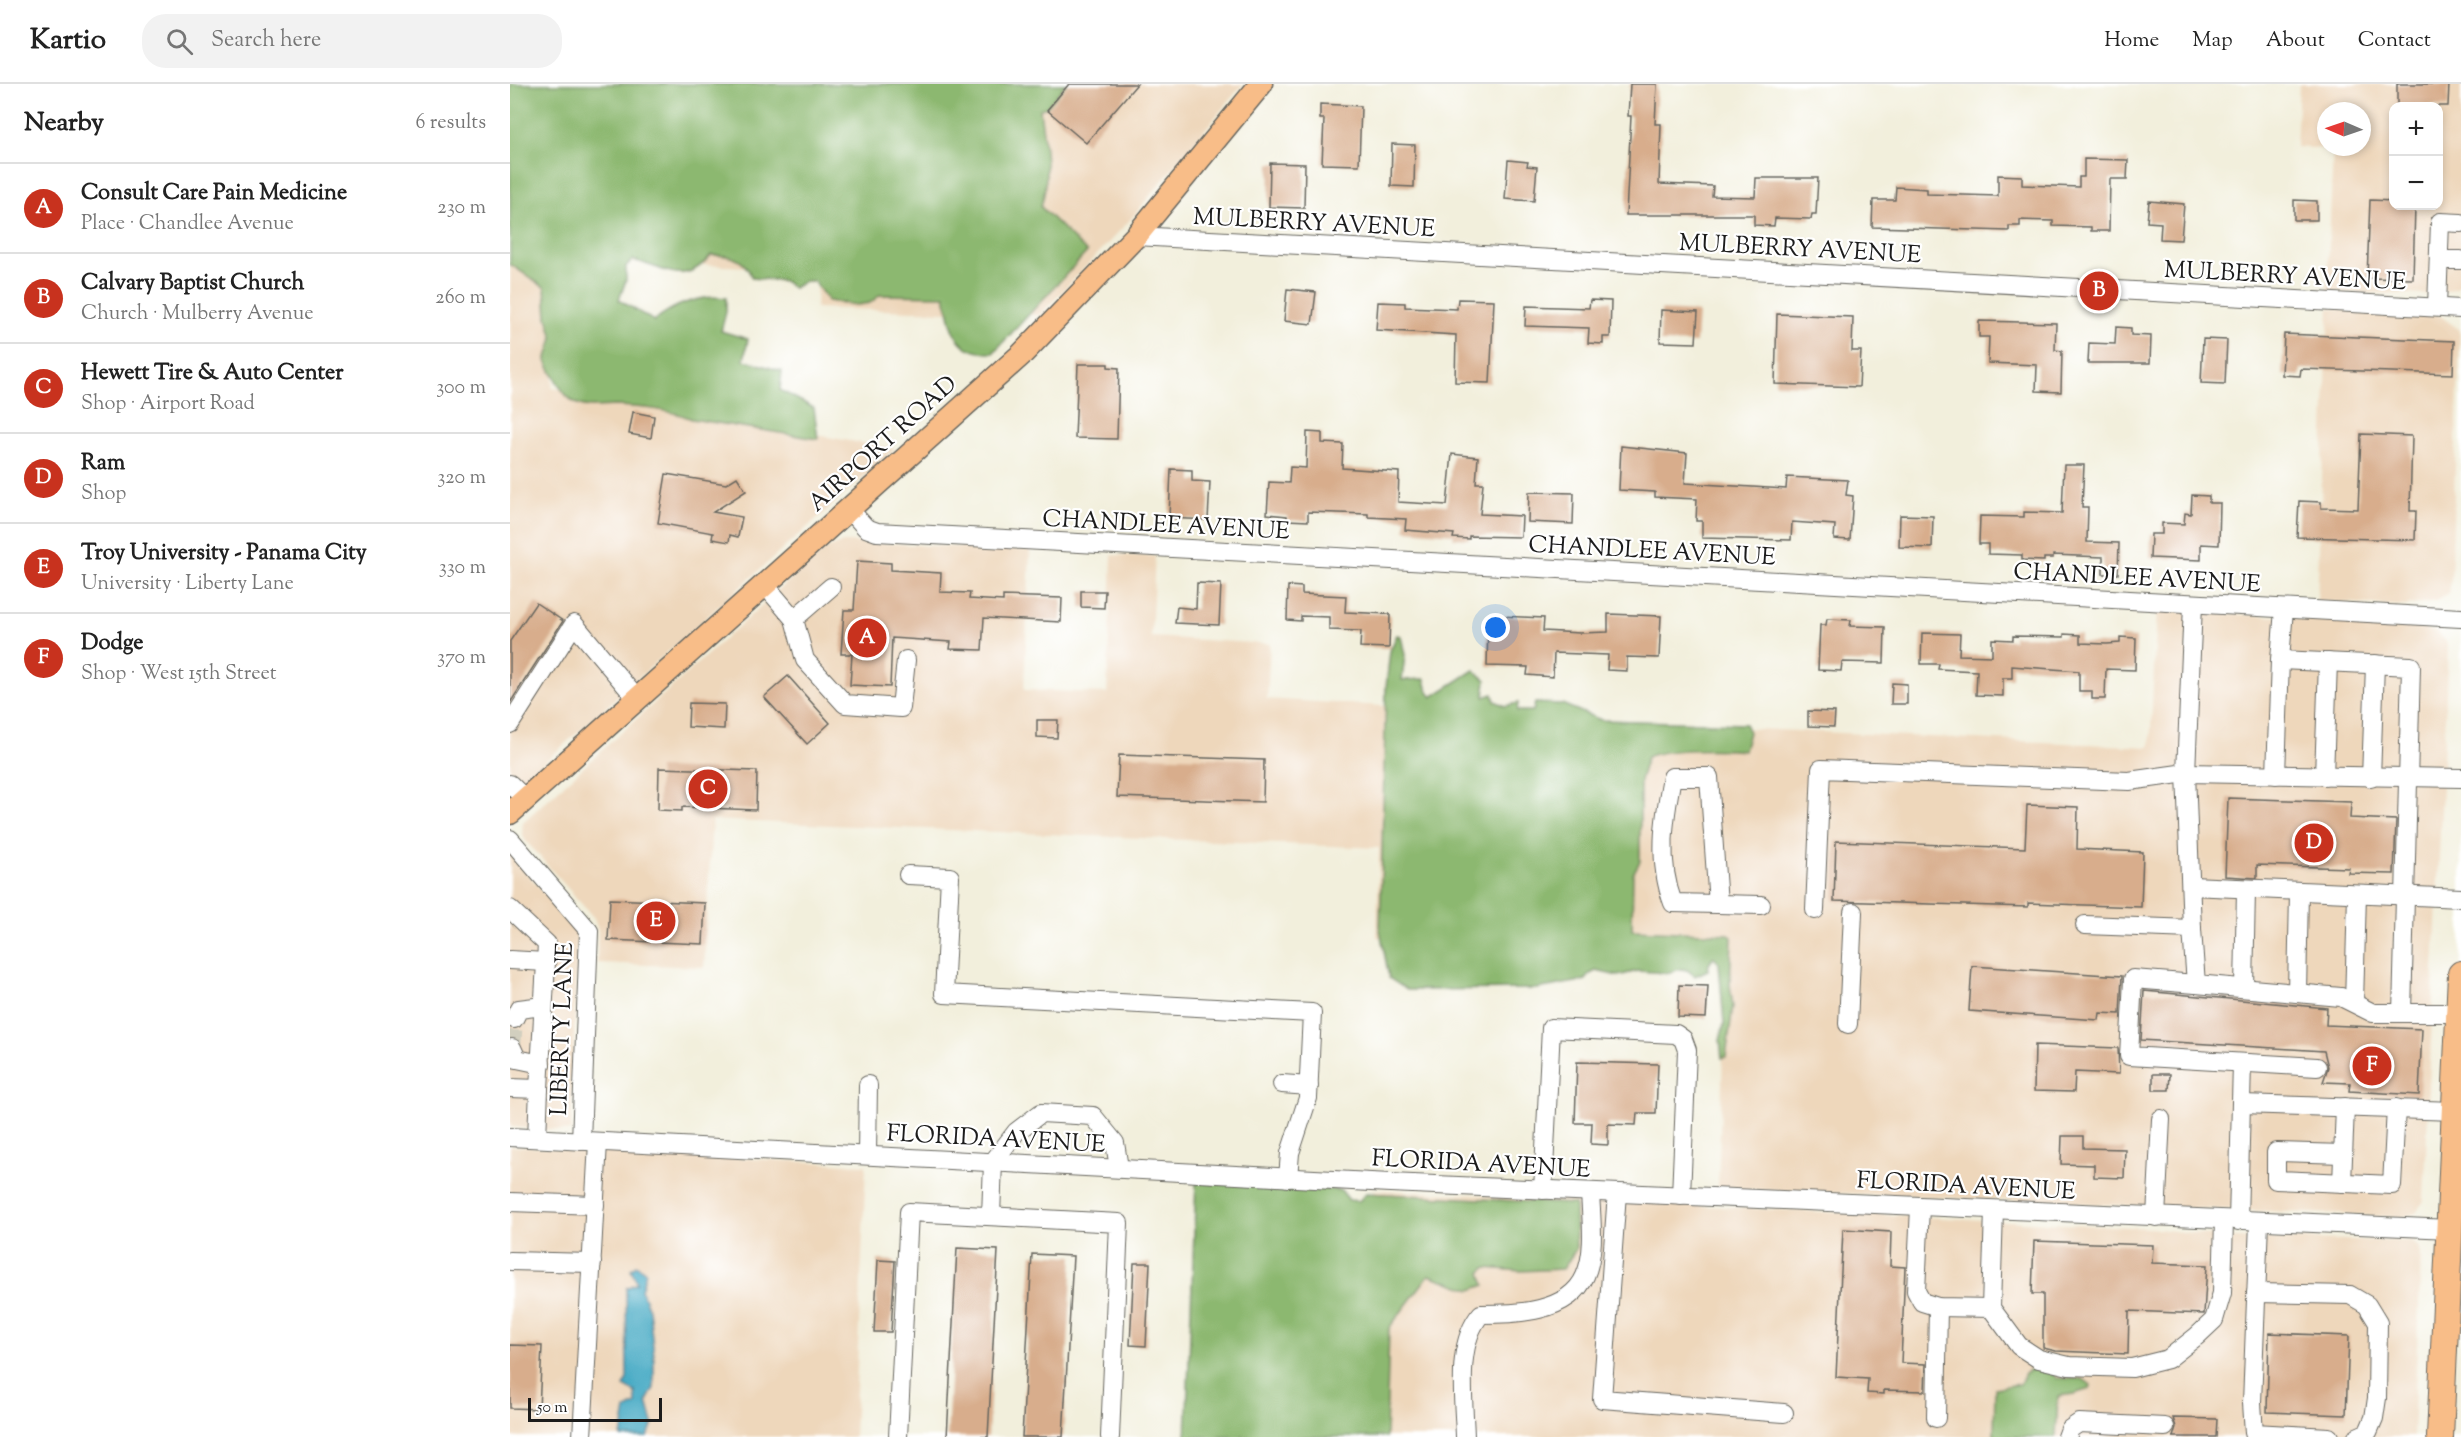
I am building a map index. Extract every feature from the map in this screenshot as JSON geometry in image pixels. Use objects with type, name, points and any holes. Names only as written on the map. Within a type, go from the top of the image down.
[{"type":"highway","points":[[2440,1437],[2453,1352],[2450,1229],[2457,1160],[2455,1111],[2461,975]]},
{"type":"main road","name":"AIRPORT ROAD","points":[[515,799],[637,699],[1022,354],[1136,236],[1261,84]]},
{"type":"street","points":[[2438,307],[2440,222],[2461,223]]},
{"type":"street","name":"MULBERRY AVENUE","points":[[1136,236],[2461,309]]},
{"type":"street","points":[[2439,260],[2461,260]]},
{"type":"street","name":"CHANDLEE AVENUE","points":[[849,509],[866,528],[877,532],[2461,618]]},
{"type":"street","points":[[765,585],[794,619],[805,660],[846,704],[901,708],[906,660]]},
{"type":"street","points":[[794,619],[831,587]]},
{"type":"street","points":[[2193,604],[2186,773],[2196,984]]},
{"type":"street","points":[[2276,775],[2284,609]]},
{"type":"street","points":[[510,724],[574,624],[637,699]]},
{"type":"street","points":[[2280,660],[2411,666],[2402,1013]]},
{"type":"street","points":[[2324,776],[2328,662]]},
{"type":"street","points":[[2371,778],[2375,664]]},
{"type":"street","points":[[1815,910],[1821,769],[2129,781],[2186,773],[2461,778]]},
{"type":"street","points":[[1718,904],[1710,777],[1672,777],[1662,855],[1666,886],[1673,903],[1761,905]]},
{"type":"street","name":"LIBERTY LANE","points":[[510,839],[589,931],[590,1141],[595,1205],[582,1437]]},
{"type":"street","points":[[908,875],[950,876],[944,994],[1312,1013],[1306,1108],[1290,1153],[1288,1178]]},
{"type":"street","points":[[2192,886],[2461,898]]},
{"type":"street","points":[[2244,988],[2246,890]]},
{"type":"street","points":[[2297,993],[2299,892]]},
{"type":"street","points":[[2354,1003],[2357,894]]},
{"type":"street","points":[[510,909],[547,944],[537,1138]]},
{"type":"street","points":[[1848,1024],[1853,912]]},
{"type":"street","points":[[2085,925],[2192,929]]},
{"type":"street","points":[[510,960],[546,962]]},
{"type":"street","points":[[2317,1067],[2129,1056],[2133,979],[2341,997],[2373,1012],[2402,1013],[2460,1025]]},
{"type":"street","points":[[513,1019],[519,1009],[543,1006]]},
{"type":"street","points":[[1543,1190],[1551,1028],[1650,1032],[1676,1034],[1683,1039],[1687,1050],[1682,1196]]},
{"type":"street","points":[[512,1048],[517,1059],[541,1064]]},
{"type":"street","points":[[1994,1210],[1991,1308],[2019,1346],[2039,1359],[2068,1366],[2132,1368],[2168,1359],[2214,1320],[2222,1293],[2242,1104],[2242,1063]]},
{"type":"street","points":[[1282,1084],[1309,1086]]},
{"type":"street","points":[[867,1155],[868,1085]]},
{"type":"street","points":[[510,1088],[539,1089]]},
{"type":"street","points":[[2242,1104],[2455,1111]]},
{"type":"street","points":[[2342,1183],[2345,1107]]},
{"type":"street","points":[[2343,1154],[2276,1152],[2276,1180],[2392,1185],[2396,1108]]},
{"type":"street","points":[[991,1216],[993,1162],[1016,1132],[1041,1113],[1093,1116],[1114,1143],[1119,1168]]},
{"type":"street","points":[[2156,1217],[2161,1119]]},
{"type":"street","name":"FLORIDA AVENUE","points":[[510,1137],[1288,1178],[2450,1229]]},
{"type":"street","points":[[1465,1437],[1464,1368],[1470,1326],[1481,1314],[1537,1310],[1568,1298],[1585,1276],[1592,1241],[1590,1192]]},
{"type":"street","points":[[1617,1193],[1602,1399],[1784,1413]]},
{"type":"street","points":[[510,1202],[595,1205]]},
{"type":"street","points":[[1920,1207],[1916,1291],[1922,1302],[1938,1307],[1991,1308]]},
{"type":"street","points":[[898,1437],[909,1212],[1119,1223],[1110,1437]]},
{"type":"street","points":[[2259,1222],[2252,1403],[2254,1435],[2329,1437]]},
{"type":"street","points":[[510,1261],[592,1263]]},
{"type":"street","points":[[2256,1293],[2350,1295],[2367,1305],[2378,1323],[2377,1398],[2374,1418],[2368,1432],[2357,1437]]},
{"type":"street","points":[[1936,1418],[1938,1307]]},
{"type":"street","points":[[2067,1437],[2070,1429],[2079,1423],[2165,1427]]},
{"type":"shaded area","points":[[510,84],[1243,84],[1130,220],[1040,315],[816,308],[817,277],[768,268],[558,258],[552,388],[895,449],[510,793]]},
{"type":"shaded area","points":[[2299,84],[2461,84],[2461,283],[2456,288],[2434,295],[2327,292],[2333,156],[2371,156],[2371,102],[2317,102],[2317,148],[2296,147]]},
{"type":"shaded area","points":[[2329,308],[2439,315],[2460,330],[2451,582],[2448,593],[2436,601],[2405,606],[2317,601]]},
{"type":"shaded area","points":[[843,542],[1030,550],[1024,690],[1107,693],[1112,555],[1155,556],[1151,637],[1270,644],[1267,699],[1758,729],[2150,747],[2157,610],[2406,624],[2437,632],[2446,641],[2448,650],[2424,1201],[2415,1213],[2404,1217],[1718,1188],[1727,951],[1377,937],[1379,848],[712,820],[704,967],[597,963],[598,930],[594,918],[525,840],[522,833],[523,822],[795,575],[825,550]]},
{"type":"shaded area","points":[[510,854],[574,927],[577,934],[571,1131],[510,1127]]},
{"type":"shaded area","points":[[510,1146],[866,1165],[854,1437],[510,1437]]},
{"type":"shaded area","points":[[1374,1190],[2150,1228],[2232,1238],[2410,1241],[2418,1246],[2421,1258],[2413,1437],[1365,1437]]},
{"type":"green space","points":[[510,84],[1066,84],[1047,107],[1040,109],[1046,170],[1041,207],[1087,252],[993,353],[980,352],[962,344],[953,328],[945,296],[880,295],[870,303],[857,305],[828,301],[814,281],[805,281],[793,288],[784,281],[752,278],[741,262],[731,257],[711,255],[693,271],[684,273],[666,271],[633,260],[626,266],[626,280],[619,300],[654,321],[669,310],[697,299],[726,298],[726,312],[721,331],[748,339],[744,360],[782,371],[780,390],[814,408],[818,439],[692,419],[654,409],[584,406],[574,402],[565,394],[546,361],[553,338],[547,317],[545,288],[510,264]]},
{"type":"green space","points":[[1397,635],[1401,636],[1405,655],[1402,680],[1425,679],[1428,692],[1432,697],[1474,670],[1486,680],[1484,697],[1493,694],[1495,701],[1505,706],[1518,703],[1517,711],[1533,711],[1535,703],[1562,704],[1601,720],[1745,724],[1749,732],[1744,751],[1680,751],[1647,757],[1640,780],[1640,861],[1633,874],[1632,930],[1728,934],[1732,937],[1730,985],[1733,1006],[1726,1057],[1722,1058],[1720,1040],[1724,1024],[1719,963],[1714,957],[1708,970],[1695,976],[1681,969],[1667,973],[1638,971],[1618,976],[1596,971],[1588,975],[1586,980],[1537,989],[1407,990],[1389,978],[1380,930],[1386,687],[1390,651]]},
{"type":"green space","points":[[1196,1182],[1341,1190],[1349,1200],[1359,1201],[1366,1193],[1575,1204],[1576,1249],[1563,1269],[1521,1271],[1486,1268],[1481,1273],[1485,1285],[1471,1290],[1429,1275],[1389,1328],[1386,1437],[1186,1437]]},
{"type":"green space","points":[[2036,1366],[2049,1367],[2056,1378],[2083,1379],[2091,1385],[2090,1389],[2058,1396],[2056,1437],[1994,1437],[1995,1388],[2020,1384],[2025,1373]]},
{"type":"water","points":[[636,1265],[646,1272],[641,1290],[649,1309],[654,1355],[654,1388],[647,1401],[653,1423],[648,1437],[621,1437],[626,1409],[636,1404],[635,1392],[624,1386],[627,1378],[626,1288],[637,1283],[631,1269]]},
{"type":"building","points":[[1069,84],[1137,84],[1086,143],[1047,110]]},
{"type":"building","points":[[1630,84],[1657,84],[1655,124],[1661,124],[1659,184],[1713,186],[1712,196],[1755,197],[1756,178],[1818,178],[1816,214],[1812,214],[1811,219],[1775,218],[1774,226],[1754,225],[1754,215],[1626,215],[1631,116],[1628,116]]},
{"type":"building","points":[[2397,84],[2449,84],[2448,106],[2443,106],[2443,102],[2397,102]]},
{"type":"building","points":[[1320,104],[1361,106],[1359,165],[1322,164],[1324,119],[1320,119]]},
{"type":"building","points":[[1392,144],[1415,145],[1414,187],[1391,186]]},
{"type":"building","points":[[2084,159],[2128,160],[2127,179],[2110,179],[2109,231],[2091,231],[2091,227],[2053,226],[2053,221],[2020,220],[2020,226],[2009,226],[2009,231],[1872,227],[1873,200],[1895,200],[1896,187],[1927,189],[1927,194],[1998,196],[1998,175],[2022,176],[2022,185],[2079,187],[2079,177],[2084,177]]},
{"type":"building","points":[[1508,160],[1528,162],[1527,166],[1537,167],[1534,201],[1505,199]]},
{"type":"building","points":[[1270,163],[1305,164],[1304,208],[1269,207]]},
{"type":"building","points":[[2294,200],[2317,201],[2317,220],[2294,220]]},
{"type":"building","points":[[2370,200],[2389,201],[2389,210],[2415,210],[2413,279],[2367,278]]},
{"type":"building","points":[[2149,201],[2184,204],[2181,240],[2160,239],[2161,223],[2147,222]]},
{"type":"building","points":[[1287,289],[1316,292],[1312,324],[1284,321]]},
{"type":"building","points":[[1458,299],[1494,300],[1490,383],[1455,382],[1456,335],[1376,330],[1378,302],[1405,303],[1405,307],[1457,309]]},
{"type":"building","points":[[1590,300],[1611,301],[1610,337],[1603,337],[1603,344],[1588,343],[1589,328],[1525,326],[1526,306],[1589,308]]},
{"type":"building","points":[[1661,310],[1698,312],[1696,343],[1660,342]]},
{"type":"building","points":[[1777,314],[1853,317],[1852,351],[1861,351],[1859,387],[1775,384]]},
{"type":"building","points":[[1979,321],[2056,323],[2055,350],[2062,351],[2061,392],[2036,391],[2037,365],[1988,363],[1989,337],[1979,337]]},
{"type":"building","points":[[2116,327],[2131,328],[2131,335],[2151,336],[2150,363],[2088,363],[2089,343],[2115,344]]},
{"type":"building","points":[[2284,334],[2454,341],[2453,374],[2301,369],[2300,376],[2282,375]]},
{"type":"building","points":[[2203,339],[2227,340],[2225,384],[2201,383]]},
{"type":"building","points":[[1078,364],[1108,364],[1108,367],[1119,368],[1117,439],[1075,438]]},
{"type":"building","points":[[633,412],[654,416],[651,438],[629,434]]},
{"type":"building","points":[[1307,432],[1322,433],[1322,443],[1343,444],[1342,468],[1399,472],[1398,502],[1447,505],[1452,454],[1478,457],[1476,483],[1483,483],[1480,514],[1522,516],[1521,537],[1453,538],[1454,534],[1405,530],[1406,519],[1368,517],[1368,514],[1308,512],[1308,521],[1287,520],[1287,516],[1267,514],[1269,482],[1289,483],[1290,467],[1306,468]]},
{"type":"building","points":[[2361,434],[2412,436],[2410,511],[2416,511],[2415,540],[2297,537],[2299,501],[2321,502],[2321,508],[2358,509]]},
{"type":"building","points":[[1621,446],[1687,453],[1685,483],[1786,489],[1787,477],[1848,480],[1846,495],[1853,496],[1850,540],[1834,539],[1835,525],[1792,522],[1791,540],[1702,538],[1702,521],[1696,521],[1697,499],[1655,497],[1655,492],[1619,490]]},
{"type":"building","points":[[2064,465],[2084,465],[2082,507],[2088,507],[2087,542],[2119,543],[2118,574],[2103,574],[2103,557],[2053,555],[2053,558],[2044,558],[2044,561],[2022,560],[2022,555],[1988,554],[1988,544],[1979,544],[1980,516],[2024,517],[2024,512],[2062,513]]},
{"type":"building","points":[[1171,469],[1192,470],[1192,481],[1210,482],[1208,520],[1169,518]]},
{"type":"building","points":[[666,474],[726,484],[737,477],[746,491],[713,512],[742,517],[738,537],[730,535],[729,542],[712,539],[713,533],[658,523]]},
{"type":"building","points":[[1529,492],[1574,493],[1573,524],[1528,522]]},
{"type":"building","points":[[2192,495],[2209,496],[2209,503],[2220,503],[2219,545],[2201,544],[2201,560],[2150,558],[2151,534],[2162,534],[2162,523],[2184,524],[2185,513],[2191,514]]},
{"type":"building","points":[[1900,515],[1933,516],[1932,548],[1899,547]]},
{"type":"building","points":[[857,561],[891,563],[891,570],[941,573],[940,592],[970,593],[969,599],[1003,601],[1003,596],[1062,598],[1061,622],[984,618],[982,650],[950,649],[951,642],[892,638],[890,687],[850,685],[852,654],[841,654],[844,610],[854,610]]},
{"type":"building","points":[[1197,583],[1221,584],[1219,625],[1175,623],[1177,607],[1196,609]]},
{"type":"building","points":[[1288,586],[1302,587],[1302,594],[1346,596],[1345,612],[1390,614],[1389,648],[1360,647],[1361,631],[1329,630],[1329,617],[1301,616],[1301,621],[1287,620]]},
{"type":"building","points":[[1081,591],[1105,591],[1104,608],[1081,607]]},
{"type":"building","points":[[536,603],[563,621],[510,703],[510,641]]},
{"type":"building","points":[[1608,614],[1661,616],[1659,658],[1627,657],[1627,671],[1607,670],[1608,655],[1554,653],[1553,677],[1527,675],[1528,667],[1487,666],[1488,624],[1499,625],[1500,616],[1544,618],[1543,631],[1580,633],[1608,632]]},
{"type":"building","points":[[1827,619],[1851,620],[1850,626],[1885,627],[1884,663],[1842,662],[1841,671],[1818,670],[1820,625],[1826,625]]},
{"type":"building","points":[[1922,633],[1960,634],[1959,655],[1992,656],[1992,639],[2013,640],[2013,636],[2080,635],[2080,643],[2107,644],[2120,643],[2120,637],[2136,638],[2135,670],[2106,669],[2105,699],[2092,699],[2092,691],[2079,691],[2079,671],[2012,666],[2012,678],[2003,678],[2003,696],[1976,695],[1977,671],[1938,669],[1939,664],[1921,664]]},
{"type":"building","points":[[788,676],[830,723],[807,744],[764,697]]},
{"type":"building","points":[[1892,683],[1907,684],[1907,704],[1891,704]]},
{"type":"building","points":[[689,703],[725,704],[724,729],[688,727]]},
{"type":"building","points":[[1808,711],[1835,712],[1834,727],[1808,726]]},
{"type":"building","points":[[1037,720],[1058,720],[1057,738],[1037,737]]},
{"type":"building","points":[[1119,755],[1264,760],[1263,802],[1117,797]]},
{"type":"building","points":[[659,768],[757,771],[756,810],[682,807],[682,811],[658,810]]},
{"type":"building","points":[[2228,798],[2351,802],[2350,818],[2396,820],[2394,874],[2348,873],[2349,868],[2257,865],[2257,878],[2225,876]]},
{"type":"building","points":[[2027,805],[2078,807],[2077,849],[2143,852],[2141,907],[2028,903],[2028,907],[1834,901],[1836,841],[2025,848]]},
{"type":"building","points":[[610,899],[705,903],[703,944],[608,940]]},
{"type":"building","points":[[1972,966],[2122,976],[2120,1014],[2100,1013],[2099,1020],[1969,1011]]},
{"type":"building","points":[[1679,985],[1708,986],[1706,1018],[1678,1017]]},
{"type":"building","points":[[2144,991],[2327,1008],[2326,1025],[2422,1029],[2419,1095],[2349,1091],[2350,1083],[2323,1082],[2328,1067],[2324,1051],[2141,1040]]},
{"type":"building","points":[[2035,1045],[2118,1048],[2119,1074],[2075,1072],[2074,1092],[2034,1091]]},
{"type":"building","points":[[1577,1062],[1658,1064],[1656,1113],[1637,1113],[1636,1125],[1608,1124],[1608,1145],[1591,1144],[1592,1123],[1575,1123]]},
{"type":"building","points":[[2153,1074],[2170,1074],[2169,1090],[2153,1090]]},
{"type":"building","points":[[2062,1136],[2083,1136],[2083,1148],[2125,1149],[2124,1178],[2094,1177],[2094,1165],[2061,1164]]},
{"type":"building","points":[[1843,1229],[1891,1232],[1890,1266],[1905,1267],[1901,1363],[1926,1364],[1925,1391],[1884,1390],[1884,1394],[1867,1393],[1868,1379],[1836,1377]]},
{"type":"building","points":[[2034,1241],[2153,1245],[2152,1263],[2207,1265],[2204,1314],[2129,1311],[2128,1354],[2056,1351],[2043,1348],[2043,1294],[2032,1294]]},
{"type":"building","points":[[957,1248],[998,1250],[988,1437],[947,1437]]},
{"type":"building","points":[[1032,1254],[1073,1256],[1063,1437],[1022,1437]]},
{"type":"building","points":[[878,1260],[895,1261],[891,1332],[874,1332]]},
{"type":"building","points":[[1134,1263],[1150,1263],[1146,1346],[1130,1345]]},
{"type":"building","points":[[2269,1333],[2349,1336],[2346,1415],[2267,1412]]},
{"type":"building","points":[[510,1345],[542,1346],[539,1409],[510,1408]]},
{"type":"building","points":[[2173,1418],[2217,1419],[2216,1437],[2173,1437],[2176,1427]]},
{"type":"tunnel","points":[[512,1048],[514,1019]]},
{"type":"place","name":"Calvary Baptist Church","points":[[2099,291]]},
{"type":"place","name":"Consult Care Pain Medicine","points":[[867,638]]},
{"type":"place","name":"Hewett Tire & Auto Center","points":[[708,789]]},
{"type":"place","name":"Ram","points":[[2314,843]]},
{"type":"place","name":"Troy University - Panama City","points":[[656,921]]},
{"type":"place","name":"Dodge","points":[[2372,1066]]}]
